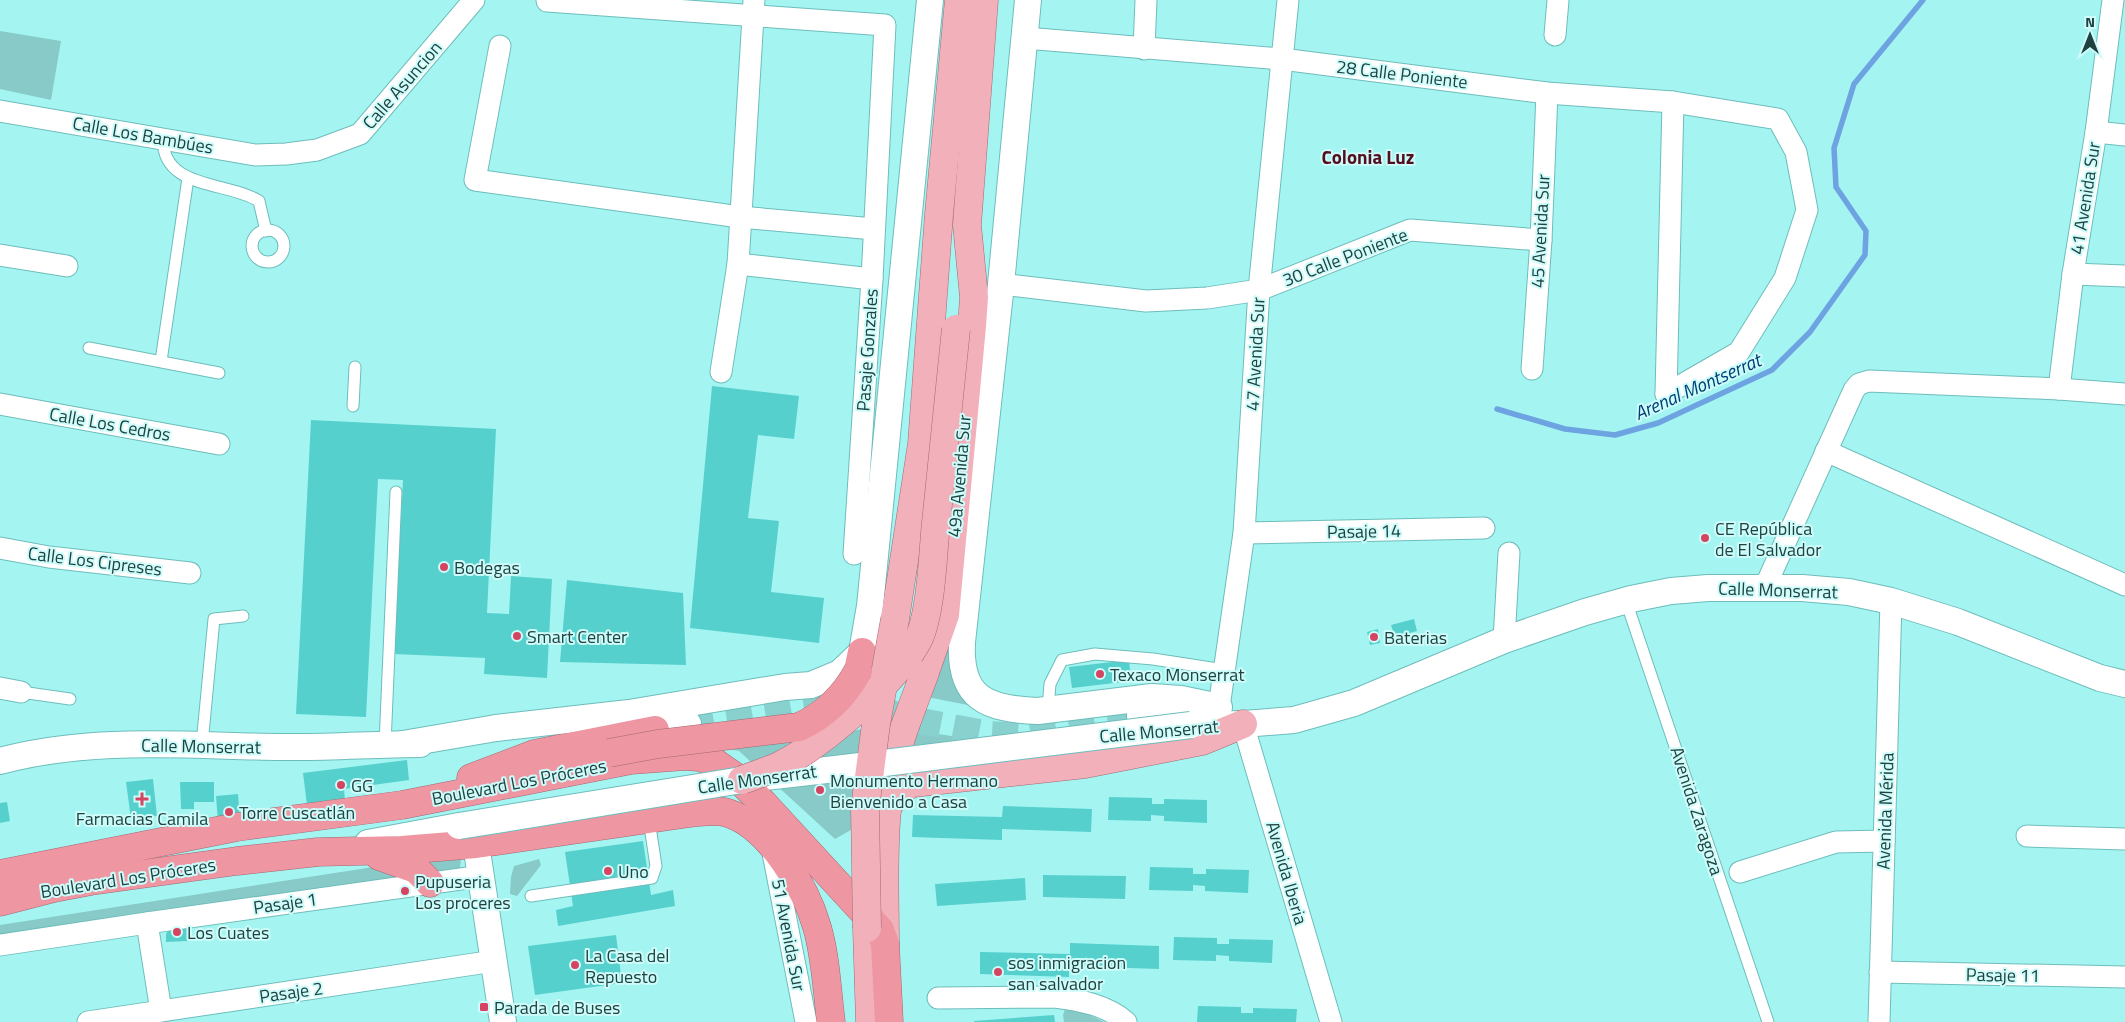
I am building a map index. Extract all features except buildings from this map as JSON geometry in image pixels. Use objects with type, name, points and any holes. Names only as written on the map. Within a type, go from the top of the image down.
[{"type":"highway","points":[[499,786],[548,765],[609,753],[658,744],[799,727],[814,720],[829,709],[843,694],[860,662]]},
{"type":"highway","points":[[402,805],[534,754],[655,730]]},
{"type":"highway","name":"Boulevard Los Próceres","points":[[0,874],[237,827],[402,805],[631,760],[685,756],[699,757],[714,762],[737,778],[764,804],[880,930],[876,936],[889,1022]]},
{"type":"highway","name":"Boulevard Los Próceres","points":[[0,902],[54,888],[318,852],[402,850],[468,835],[552,840],[649,820],[709,811],[726,813],[745,821],[759,832],[802,889],[818,928],[831,1022]]},
{"type":"highway","points":[[0,859],[65,848],[237,827]]},
{"type":"highway","points":[[318,852],[364,853],[384,857],[416,869],[430,883]]},
{"type":"highway","points":[[0,920],[78,897],[135,876]]},
{"type":"main road","points":[[870,1022],[876,936],[866,808],[874,739],[922,444],[939,214],[959,0]]},
{"type":"main road","name":"49a Avenida Sur","points":[[876,936],[886,811],[892,771],[905,726],[945,615],[951,568],[973,316],[974,297],[967,225],[984,0]]},
{"type":"main road","points":[[742,780],[781,765],[814,743],[858,708],[872,696],[904,661],[920,637],[933,559],[967,225]]},
{"type":"main road","points":[[886,811],[892,798],[902,787],[913,783],[1085,764],[1202,741],[1243,724]]},
{"type":"street","name":"Calle Asuncion","points":[[286,154],[317,150],[360,134],[474,0]]},
{"type":"street","points":[[860,662],[870,606],[930,0]]},
{"type":"street","name":"49a Avenida Sur","points":[[1028,0],[1001,284],[962,642],[962,665],[970,686],[978,697],[988,702],[1022,710],[1048,709],[1152,696],[1181,699],[1219,707]]},
{"type":"street","points":[[1144,49],[1146,0]]},
{"type":"street","name":"47 Avenida Sur","points":[[1219,707],[1244,534],[1259,290],[1288,0]]},
{"type":"street","points":[[1555,36],[1558,0]]},
{"type":"street","points":[[547,1],[753,8],[885,26],[872,279]]},
{"type":"street","name":"41 Avenida Sur","points":[[2059,389],[2073,274],[2117,5]]},
{"type":"street","points":[[721,372],[738,264],[753,8]]},
{"type":"street","name":"28 Calle Poniente","points":[[1025,38],[1282,59],[1547,93],[1673,102],[1778,119],[1796,152],[1807,210],[1785,278],[1739,352],[1666,394],[1673,102]]},
{"type":"street","points":[[500,46],[475,180],[740,218],[874,229]]},
{"type":"street","name":"45 Avenida Sur","points":[[1532,369],[1541,240],[1547,93]]},
{"type":"street","name":"Calle Los Bambúes","points":[[0,112],[255,154],[286,154]]},
{"type":"street","points":[[2096,132],[2125,135]]},
{"type":"street","name":"30 Calle Poniente","points":[[1001,284],[1146,301],[1207,298],[1259,290],[1410,230],[1541,240]]},
{"type":"street","points":[[0,254],[68,266]]},
{"type":"street","name":"Pasaje Gonzales","points":[[738,264],[872,279],[854,554]]},
{"type":"street","points":[[2073,274],[2125,276]]},
{"type":"street","points":[[1765,587],[1854,390],[1862,382],[2059,389],[2125,394]]},
{"type":"street","name":"Calle Los Cedros","points":[[0,404],[219,444]]},
{"type":"street","points":[[1826,451],[2125,585]]},
{"type":"street","name":"Pasaje 14","points":[[1244,534],[1484,528]]},
{"type":"street","name":"Calle Los Cipreses","points":[[0,548],[49,556],[190,573]]},
{"type":"street","points":[[1504,640],[1509,553]]},
{"type":"street","name":"Calle Monserrat","points":[[468,835],[742,780],[1191,725],[1243,724],[1302,718],[1354,703],[1430,673],[1504,640],[1626,600],[1671,591],[1765,587],[1849,592],[1891,601],[1958,622],[2100,678],[2125,684]]},
{"type":"street","name":"Avenida Mérida","points":[[1879,1022],[1891,601]]},
{"type":"street","name":"Calle Monserrat","points":[[394,744],[496,728],[629,713],[785,687],[811,685],[860,662]]},
{"type":"street","name":"Calle Monserrat","points":[[1140,716],[1219,707],[1305,702],[1362,686],[1430,673]]},
{"type":"street","name":"Calle Monserrat","points":[[0,761],[43,751],[94,745],[202,744],[316,748],[394,744],[480,743],[655,730],[688,724]]},
{"type":"street","name":"Avenida Iberia","points":[[1243,724],[1331,1022]]},
{"type":"street","points":[[468,835],[490,903],[494,962],[503,1022]]},
{"type":"street","points":[[2027,836],[2125,839]]},
{"type":"street","points":[[1740,872],[1836,842],[1884,841]]},
{"type":"street","name":"51 Avenida Sur","points":[[772,848],[806,1022]]},
{"type":"street","name":"Pasaje 1","points":[[0,946],[147,923],[482,876]]},
{"type":"street","points":[[147,923],[161,1011]]},
{"type":"street","name":"Pasaje 2","points":[[88,1022],[494,962]]},
{"type":"street","name":"Pasaje 11","points":[[1880,972],[2125,977]]},
{"type":"street","points":[[938,998],[1055,997],[1071,999],[1109,1011],[1126,1022]]},
{"type":"lane","points":[[163,139],[163,150],[169,162],[177,171],[188,178],[215,187],[238,191],[259,202],[266,231]]},
{"type":"lane","points":[[161,361],[188,178]]},
{"type":"lane","points":[[89,348],[219,372]]},
{"type":"lane","points":[[353,406],[354,367]]},
{"type":"lane","points":[[394,744],[396,492]]},
{"type":"lane","name":"Avenida Zaragoza","points":[[1626,600],[1768,1022]]},
{"type":"lane","points":[[202,744],[214,618],[243,616]]},
{"type":"lane","points":[[1048,709],[1050,684],[1062,660],[1095,654],[1153,659],[1224,670]]},
{"type":"lane","points":[[10,690],[70,700]]},
{"type":"lane","points":[[531,896],[652,878],[656,866],[649,820]]},
{"type":"shaded area","points":[[0,31],[61,41],[51,100],[0,89]]},
{"type":"shaded area","points":[[957,637],[978,707],[927,697],[947,638]]},
{"type":"shaded area","points":[[889,727],[879,814],[835,839],[739,751],[701,744]]},
{"type":"shaded area","points":[[917,731],[1000,743],[912,755]]},
{"type":"shaded area","points":[[461,859],[460,868],[441,875],[419,863]]},
{"type":"shaded area","points":[[539,859],[541,865],[517,896],[510,894],[514,866]]},
{"type":"shaded area","points":[[380,866],[411,875],[0,938],[0,925]]},
{"type":"shaded area","points":[[1067,1004],[1104,1022],[1064,1022],[1063,1015]]},
{"type":"waterway","name":"Arenal Montserrat","points":[[1497,409],[1565,429],[1615,435],[1658,423],[1772,370],[1810,332],[1865,255],[1866,231],[1836,187],[1834,148],[1854,84],[1923,0]]},
{"type":"tunnel","points":[[688,724],[813,701],[848,698],[863,699],[900,717],[989,734],[1026,736],[1140,716]]},
{"type":"place","name":"CE República de El Salvador","points":[[1705,538]]},
{"type":"place","name":"Bodegas","points":[[444,567]]},
{"type":"place","name":"Smart Center","points":[[517,636]]},
{"type":"place","name":"Baterias","points":[[1374,637]]},
{"type":"place","name":"Texaco Monserrat","points":[[1100,674]]},
{"type":"place","name":"GG","points":[[341,785]]},
{"type":"place","name":"Monumento Hermano Bienvenido a Casa","points":[[820,790]]},
{"type":"place","name":"Farmacias Camila","points":[[142,799]]},
{"type":"place","name":"Torre Cuscatlán","points":[[229,812]]},
{"type":"place","name":"Uno","points":[[608,871]]},
{"type":"place","name":"Pupuseria Los proceres","points":[[405,891]]},
{"type":"place","name":"Los Cuates","points":[[177,932]]},
{"type":"place","name":"La Casa del Repuesto","points":[[575,965]]},
{"type":"place","name":"sos inmigracion san salvador","points":[[998,972]]},
{"type":"place","name":"Parada de Buses","points":[[484,1007]]},
{"type":"district","name":"Colonia Luz","points":[[1368,156]]}]
